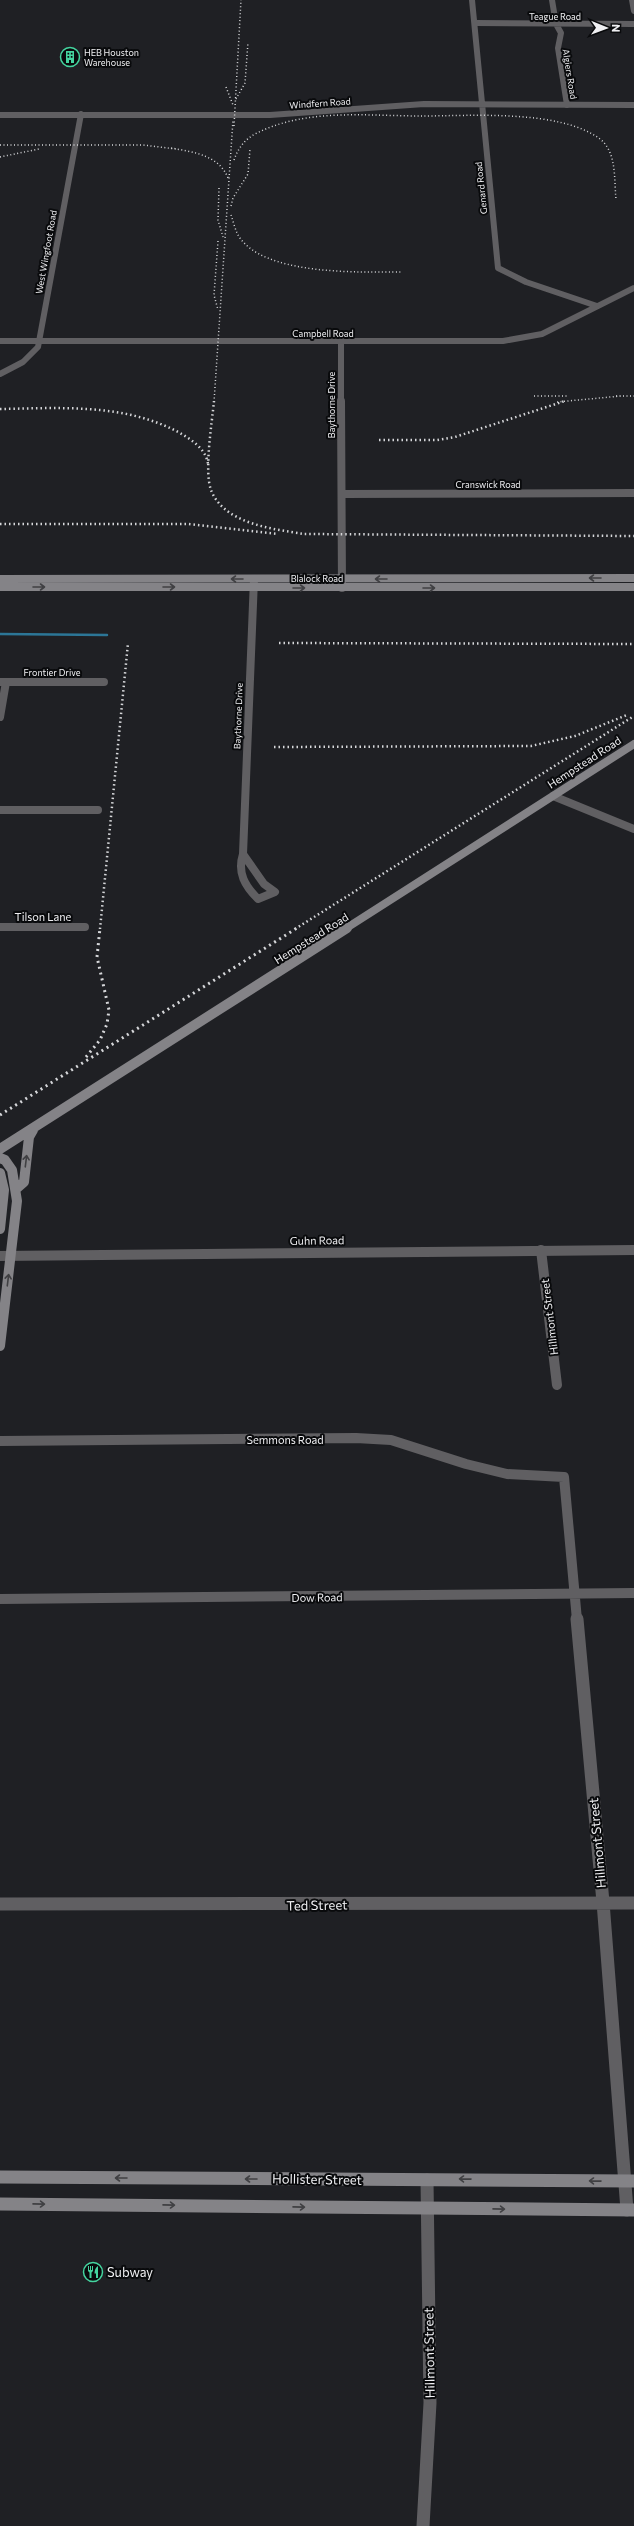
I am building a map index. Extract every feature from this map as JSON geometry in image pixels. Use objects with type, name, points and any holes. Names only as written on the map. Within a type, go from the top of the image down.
[{"type":"main road","points":[[103,587],[104,578]]},
{"type":"main road","points":[[616,578],[617,587]]},
{"type":"main road","name":"Blalock Road","points":[[0,579],[634,578]]},
{"type":"main road","points":[[479,579],[480,588]]},
{"type":"main road","name":"Blalock Road","points":[[0,587],[634,587]]},
{"type":"main road","name":"Hempstead Road","points":[[0,1149],[33,1130],[634,744]]},
{"type":"main road","points":[[16,1189],[24,1182],[29,1137],[33,1130]]},
{"type":"main road","points":[[0,1158],[5,1160],[12,1170],[16,1189],[16,1216],[0,1346]]},
{"type":"main road","points":[[0,1173],[2,1189],[0,1229]]},
{"type":"main road","name":"Hollister Street","points":[[0,2177],[629,2181]]},
{"type":"main road","points":[[0,2204],[630,2210]]},
{"type":"street","name":"Genard Road","points":[[472,0],[484,105],[498,268],[504,273],[526,282],[597,306]]},
{"type":"street","name":"Algiers Road","points":[[552,0],[556,24],[561,33],[558,48],[567,105]]},
{"type":"street","points":[[632,0],[634,11]]},
{"type":"street","name":"Teague Road","points":[[475,23],[634,24]]},
{"type":"street","name":"Windfern Road","points":[[2,114],[270,115],[406,105],[634,105]]},
{"type":"street","name":"West Wingfoot Road","points":[[0,374],[29,358],[36,351],[81,114]]},
{"type":"street","name":"Campbell Road","points":[[0,341],[495,342],[523,339],[542,334],[634,288]]},
{"type":"street","name":"Baythorne Drive","points":[[341,342],[342,588]]},
{"type":"street","name":"Cranswick Road","points":[[342,494],[634,493]]},
{"type":"street","name":"Baythorne Drive","points":[[243,854],[264,884],[274,892],[258,899],[247,888],[241,874],[240,862],[243,854],[254,579]]},
{"type":"street","points":[[0,717],[3,682]]},
{"type":"street","name":"Frontier Drive","points":[[3,682],[104,682]]},
{"type":"street","points":[[553,796],[634,830]]},
{"type":"street","points":[[0,810],[98,810]]},
{"type":"street","name":"Tilson Lane","points":[[0,927],[85,927]]},
{"type":"street","name":"Hillmont Street","points":[[541,1250],[557,1385]]},
{"type":"street","name":"Guhn Road","points":[[0,1256],[634,1250]]},
{"type":"street","name":"Semmons Road","points":[[0,1441],[356,1438],[384,1440],[507,1474],[564,1477]]},
{"type":"street","name":"Hillmont Street","points":[[564,1477],[629,2181],[630,2210]]},
{"type":"street","name":"Dow Road","points":[[0,1599],[634,1593]]},
{"type":"street","name":"Ted Street","points":[[0,1904],[260,1905],[634,1903]]},
{"type":"street","name":"Hillmont Street","points":[[423,2526],[430,2403],[427,2180]]},
{"type":"waterway","points":[[0,634],[107,635]]},
{"type":"railway","points":[[234,126],[241,0]]},
{"type":"railway","points":[[236,99],[245,83],[248,42]]},
{"type":"railway","points":[[226,87],[233,105]]},
{"type":"railway","points":[[234,160],[242,144],[249,138],[276,125],[296,120],[338,115],[514,116],[562,123],[583,129],[600,139],[609,151],[612,159],[615,175],[616,199]]},
{"type":"railway","points":[[214,402],[233,120]]},
{"type":"railway","points":[[0,145],[143,145],[176,149]]},
{"type":"railway","points":[[171,148],[196,153],[212,159],[224,170],[228,178]]},
{"type":"railway","points":[[0,157],[39,149]]},
{"type":"railway","points":[[231,206],[233,198],[248,174],[250,149]]},
{"type":"railway","points":[[219,188],[218,220],[223,237]]},
{"type":"railway","points":[[231,215],[238,235],[250,248],[268,258],[289,265],[313,269],[362,272],[401,272]]},
{"type":"railway","points":[[218,241],[214,295],[218,310]]},
{"type":"railway","points":[[534,396],[568,396]]},
{"type":"railway","points":[[616,396],[621,396]]},
{"type":"railway","points":[[564,401],[621,396]]},
{"type":"railway","points":[[621,396],[634,396]]},
{"type":"railway","points":[[208,464],[214,401]]},
{"type":"railway","points":[[379,440],[437,440],[455,437],[564,401]]},
{"type":"railway","points":[[557,402],[564,401]]},
{"type":"railway","points":[[0,409],[92,409],[137,416],[159,423],[189,439],[201,449],[207,459],[208,464]]},
{"type":"railway","points":[[208,464],[211,490],[217,501],[227,511],[238,518],[251,523],[278,530],[304,534],[634,536]]},
{"type":"railway","points":[[0,524],[188,524],[278,534]]},
{"type":"railway","points":[[100,929],[128,643]]},
{"type":"railway","points":[[279,643],[634,644]]},
{"type":"railway","points":[[274,747],[531,746],[575,736],[627,715]]},
{"type":"railway","points":[[295,929],[634,716]]},
{"type":"railway","points":[[86,1057],[100,1040],[107,1024],[109,1010],[97,957],[100,928]]},
{"type":"railway","points":[[0,1115],[297,928]]},
{"type":"place","name":"HEB Houston Warehouse","points":[[70,57]]},
{"type":"place","name":"Subway","points":[[93,2272]]}]
